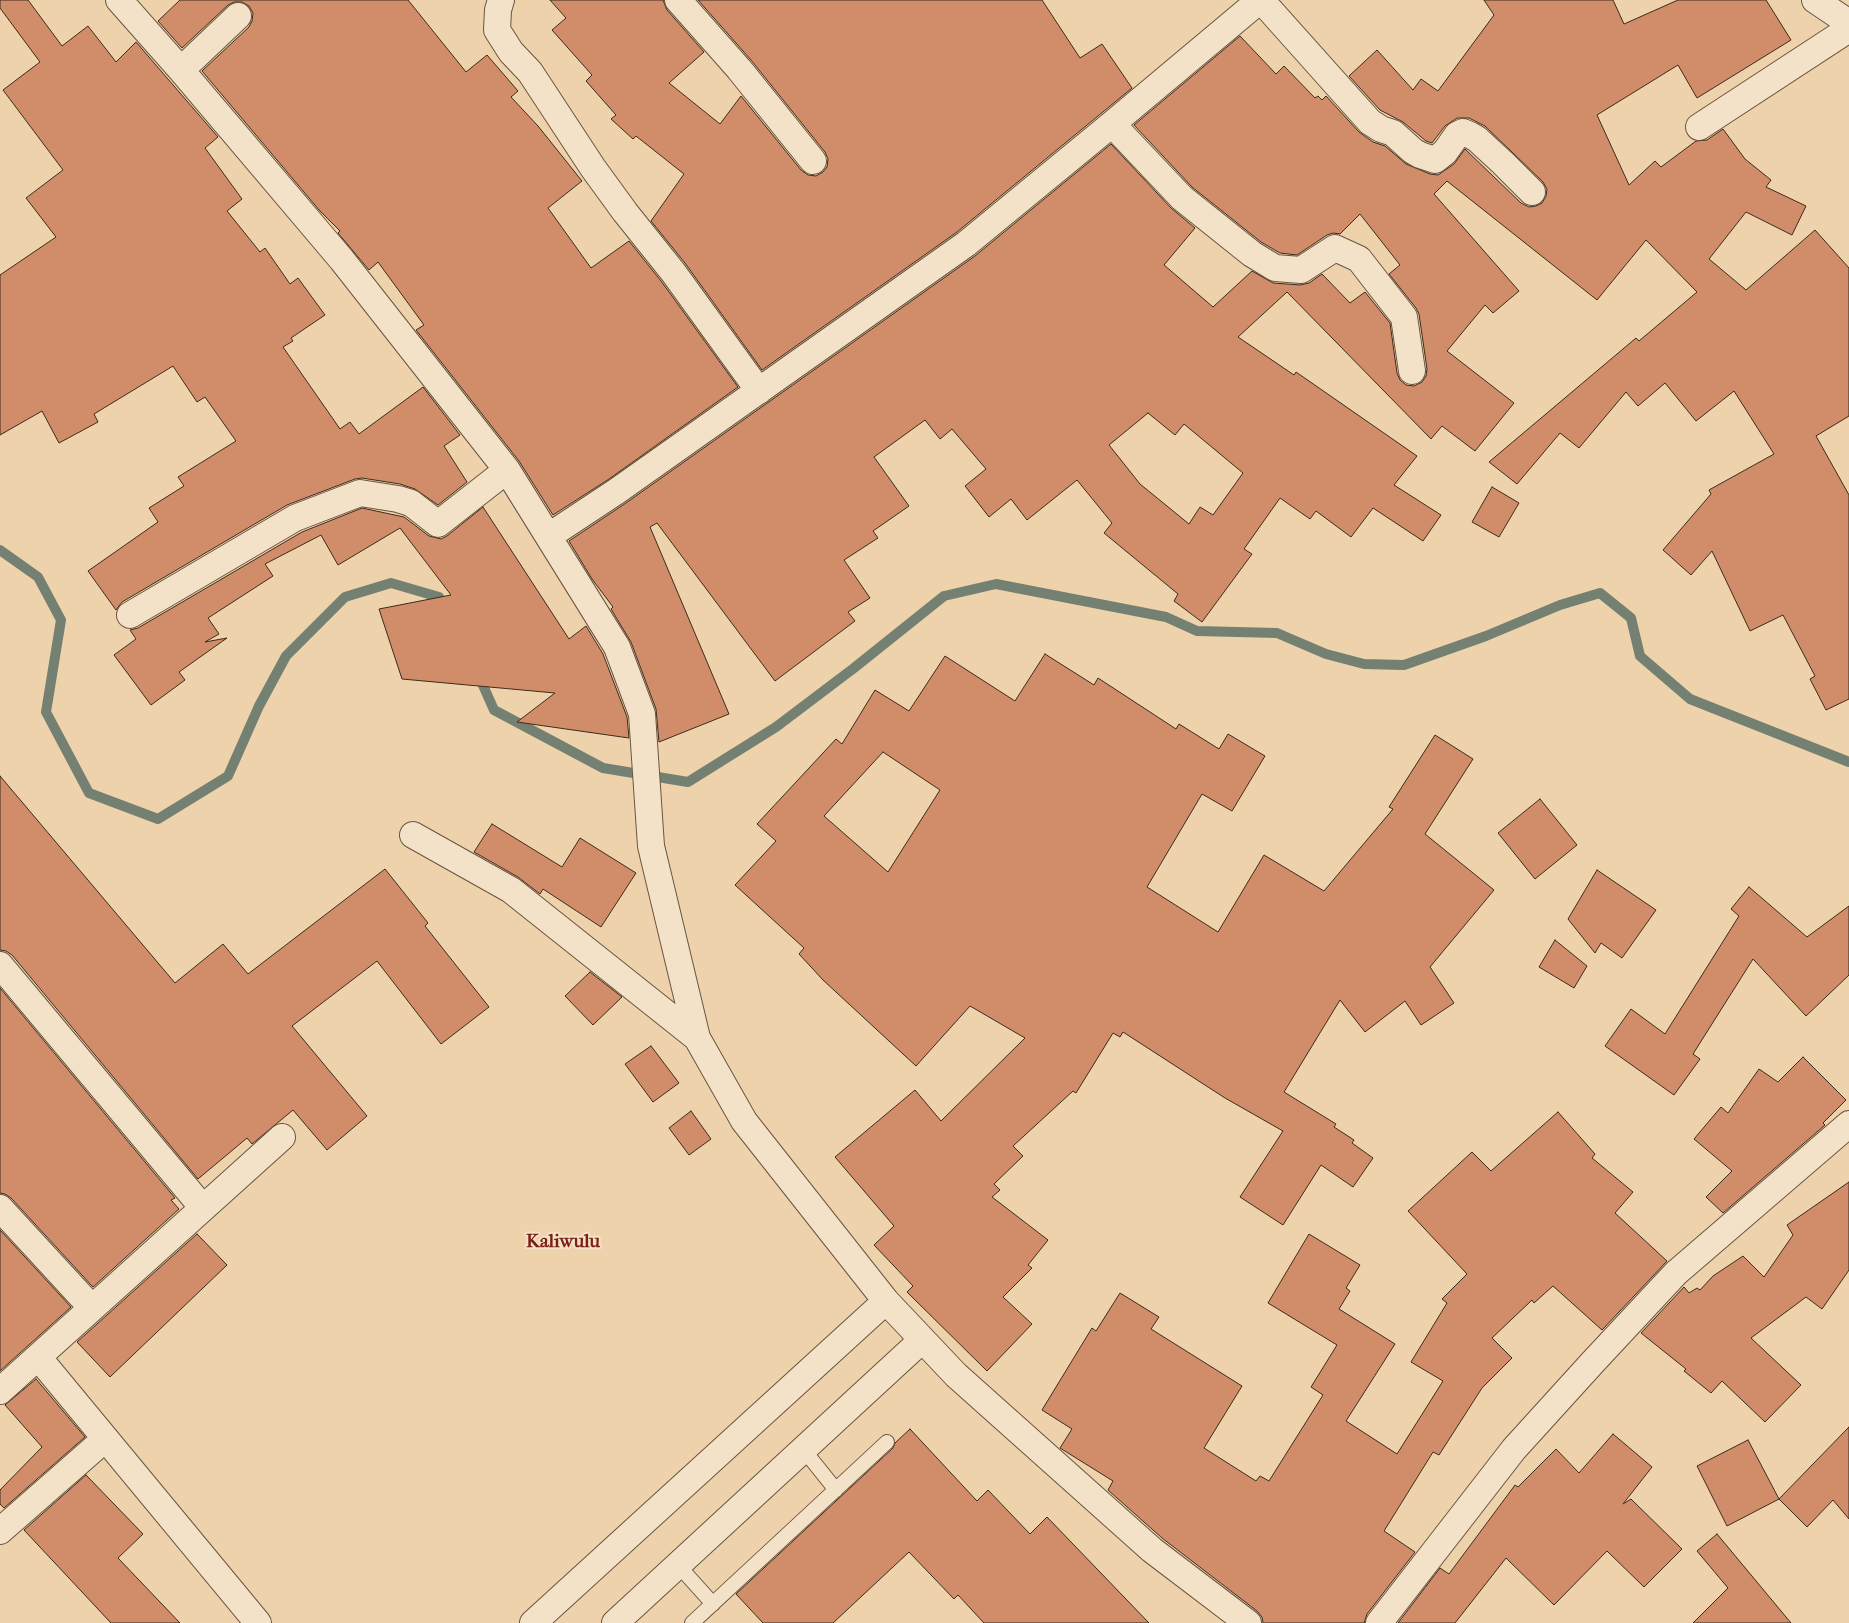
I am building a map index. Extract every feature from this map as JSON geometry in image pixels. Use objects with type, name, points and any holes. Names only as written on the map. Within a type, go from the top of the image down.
[{"type":"street","points":[[119,0],[342,260],[507,470],[617,647],[642,714],[651,846],[697,1038],[744,1121],[886,1301],[979,1397],[1152,1550],[1248,1623]]},
{"type":"street","points":[[501,0],[498,10],[497,30],[511,52],[530,72],[614,198],[673,272],[759,391]]},
{"type":"street","points":[[678,0],[738,69],[813,161]]},
{"type":"street","points":[[549,536],[617,491],[966,244],[1260,0],[1370,122],[1381,129],[1393,132],[1420,156],[1436,160],[1445,152],[1457,135],[1463,132],[1478,139],[1532,192]]},
{"type":"street","points":[[1815,0],[1849,23]]},
{"type":"street","points":[[181,70],[238,16]]},
{"type":"street","points":[[1699,127],[1849,29]]},
{"type":"street","points":[[1112,124],[1182,198],[1252,254],[1275,268],[1301,270],[1335,248],[1359,259],[1404,317],[1412,372]]},
{"type":"street","points":[[130,615],[295,518],[360,493],[411,503],[438,524],[507,470]]},
{"type":"street","points":[[412,835],[511,890],[697,1038]]},
{"type":"street","points":[[0,965],[203,1208]]},
{"type":"street","points":[[1379,1623],[1514,1449],[1676,1273],[1849,1124]]},
{"type":"street","points":[[0,1391],[282,1137]]},
{"type":"street","points":[[0,1208],[92,1308]]},
{"type":"street","points":[[533,1623],[886,1301]]},
{"type":"street","points":[[615,1623],[922,1340]]},
{"type":"street","points":[[38,1357],[258,1623]]},
{"type":"street","points":[[0,1531],[105,1439]]},
{"type":"lane","points":[[692,1623],[886,1442]]},
{"type":"lane","points":[[803,1449],[836,1490]]},
{"type":"lane","points":[[678,1565],[713,1604]]},
{"type":"building","points":[[0,0],[28,0],[62,46],[88,26],[116,62],[136,42],[218,137],[205,148],[242,199],[227,211],[260,252],[265,248],[290,284],[298,278],[325,315],[291,338],[293,341],[283,347],[340,429],[350,422],[359,434],[423,387],[460,435],[444,446],[467,482],[438,505],[415,489],[400,484],[362,478],[355,479],[287,505],[122,602],[116,610],[88,571],[158,522],[149,508],[184,486],[178,477],[236,441],[205,397],[197,402],[173,366],[94,414],[98,422],[59,443],[42,411],[0,435],[0,275],[56,237],[26,198],[63,170],[3,90],[40,62],[0,8]]},
{"type":"building","points":[[180,0],[408,0],[466,72],[487,55],[518,91],[511,97],[538,126],[582,181],[548,208],[591,268],[629,241],[661,281],[738,387],[609,479],[553,515],[519,461],[416,330],[424,325],[378,262],[369,270],[338,233],[340,231],[320,211],[202,71],[249,27],[253,13],[249,6],[242,2],[234,2],[228,5],[182,48],[158,21]]},
{"type":"building","points":[[550,0],[663,0],[667,10],[704,52],[669,83],[720,124],[741,96],[801,170],[808,175],[816,176],[827,167],[828,159],[825,152],[751,60],[698,0],[1042,0],[1080,58],[1102,44],[1132,88],[957,232],[762,370],[685,263],[651,221],[684,174],[636,136],[633,139],[611,119],[616,115],[586,81],[592,75],[552,30],[566,18]]},
{"type":"building","points":[[1484,0],[1613,0],[1624,24],[1678,0],[1766,0],[1791,40],[1697,98],[1678,65],[1597,115],[1629,185],[1655,161],[1661,167],[1696,141],[1707,140],[1723,129],[1745,159],[1771,180],[1766,187],[1806,206],[1792,235],[1746,212],[1709,259],[1746,290],[1815,230],[1849,268],[1849,416],[1816,436],[1849,495],[1849,699],[1826,710],[1810,679],[1815,676],[1783,615],[1750,631],[1712,551],[1691,575],[1663,550],[1711,494],[1709,490],[1774,454],[1734,391],[1696,421],[1665,383],[1638,406],[1626,392],[1579,448],[1560,433],[1517,484],[1489,462],[1636,338],[1639,341],[1697,292],[1646,240],[1597,300],[1447,181],[1434,194],[1519,291],[1493,313],[1485,305],[1447,351],[1514,403],[1475,451],[1442,426],[1431,439],[1287,292],[1238,337],[1294,375],[1296,372],[1417,456],[1394,485],[1441,515],[1423,541],[1373,508],[1351,537],[1316,511],[1310,519],[1280,498],[1244,549],[1252,554],[1202,622],[1174,601],[1178,594],[1104,533],[1112,523],[1077,480],[1027,520],[1011,499],[989,517],[965,486],[986,469],[952,429],[940,439],[925,420],[874,457],[909,506],[873,531],[878,538],[844,560],[870,598],[848,612],[855,621],[775,681],[657,523],[650,527],[729,714],[659,742],[656,709],[631,642],[611,609],[613,607],[592,579],[569,541],[626,503],[975,256],[1111,144],[1171,208],[1195,228],[1164,265],[1213,307],[1252,271],[1273,283],[1300,285],[1309,283],[1322,274],[1350,303],[1365,292],[1390,323],[1397,373],[1400,380],[1406,385],[1414,386],[1422,382],[1426,376],[1427,369],[1419,314],[1389,274],[1400,265],[1360,214],[1340,234],[1333,233],[1327,235],[1297,255],[1280,253],[1261,242],[1192,187],[1134,125],[1240,36],[1276,74],[1284,66],[1315,98],[1318,96],[1322,100],[1326,96],[1359,132],[1373,142],[1385,146],[1406,164],[1430,174],[1438,175],[1454,164],[1465,149],[1521,203],[1529,207],[1536,206],[1542,203],[1546,196],[1547,189],[1543,182],[1485,126],[1469,118],[1457,118],[1445,126],[1432,143],[1426,141],[1403,122],[1380,110],[1349,76],[1377,50],[1413,90],[1421,79],[1438,91],[1494,15]],"holes":[[[1148,413],[1175,435],[1184,424],[1243,473],[1213,515],[1200,507],[1189,524],[1140,484],[1109,445]]]},
{"type":"building","points":[[1492,487],[1519,503],[1499,537],[1472,522]]},
{"type":"building","points":[[483,507],[569,639],[586,626],[603,654],[627,717],[629,738],[517,722],[555,693],[402,679],[379,609],[451,595],[400,528],[338,565],[321,535],[265,564],[273,576],[208,618],[219,634],[205,642],[227,638],[179,672],[185,680],[151,705],[114,655],[136,639],[130,630],[138,628],[302,532],[362,508],[404,517],[429,536],[441,539]]},
{"type":"building","points":[[1045,654],[1094,685],[1098,678],[1176,729],[1179,724],[1219,749],[1228,734],[1265,756],[1232,811],[1202,794],[1147,887],[1218,932],[1264,855],[1324,891],[1393,809],[1389,807],[1435,735],[1473,759],[1425,834],[1494,890],[1430,967],[1454,1003],[1421,1025],[1405,1001],[1365,1032],[1340,1000],[1284,1092],[1336,1124],[1334,1127],[1354,1140],[1352,1143],[1373,1158],[1353,1187],[1321,1165],[1283,1225],[1240,1197],[1283,1131],[1225,1098],[1123,1032],[1120,1037],[1113,1033],[1076,1093],[1073,1091],[1013,1146],[1023,1156],[994,1184],[1000,1190],[992,1197],[1048,1240],[1028,1265],[1032,1268],[1003,1297],[1032,1324],[987,1371],[907,1292],[913,1286],[874,1245],[894,1226],[835,1157],[915,1090],[941,1121],[1025,1038],[970,1006],[916,1066],[823,980],[799,954],[804,948],[735,885],[776,841],[757,824],[836,739],[842,744],[875,690],[909,711],[945,656],[1015,701]],"holes":[[[883,752],[940,790],[888,872],[824,816]]]},
{"type":"building","points":[[0,776],[175,983],[223,944],[248,974],[385,869],[428,923],[425,926],[489,1007],[441,1044],[377,961],[292,1026],[367,1116],[327,1150],[293,1110],[252,1144],[247,1138],[198,1179],[12,955],[0,950]]},
{"type":"building","points":[[1540,799],[1577,845],[1535,879],[1498,833]]},
{"type":"building","points":[[492,824],[562,867],[580,838],[636,873],[601,927],[543,889],[540,894],[518,877],[474,852]]},
{"type":"building","points":[[1597,870],[1656,910],[1622,958],[1601,943],[1595,953],[1568,919]]},
{"type":"building","points":[[1749,887],[1807,937],[1849,906],[1849,975],[1806,1016],[1753,959],[1693,1054],[1700,1059],[1674,1095],[1605,1046],[1631,1009],[1665,1034],[1739,916],[1731,909]]},
{"type":"building","points":[[1555,940],[1587,966],[1574,988],[1539,967]]},
{"type":"building","points":[[590,972],[622,997],[593,1025],[565,996]]},
{"type":"building","points":[[0,988],[175,1198],[171,1200],[179,1209],[93,1287],[11,1198],[0,1193]]},
{"type":"building","points":[[651,1046],[679,1083],[653,1102],[625,1064]]},
{"type":"building","points":[[1803,1057],[1846,1100],[1823,1123],[1825,1125],[1723,1213],[1706,1197],[1732,1171],[1694,1139],[1721,1107],[1728,1113],[1759,1069],[1778,1082]]},
{"type":"building","points":[[691,1111],[711,1139],[689,1155],[669,1128]]},
{"type":"building","points":[[1558,1112],[1595,1154],[1592,1158],[1633,1192],[1615,1213],[1667,1261],[1602,1330],[1553,1286],[1534,1303],[1532,1300],[1492,1338],[1512,1358],[1482,1388],[1439,1455],[1433,1452],[1384,1531],[1415,1552],[1367,1614],[1364,1623],[1263,1623],[1262,1617],[1257,1611],[1162,1538],[1108,1490],[1113,1481],[1060,1448],[1072,1429],[1042,1410],[1092,1328],[1096,1331],[1120,1293],[1159,1317],[1151,1329],[1242,1386],[1204,1448],[1256,1481],[1260,1476],[1269,1481],[1323,1395],[1311,1387],[1337,1345],[1268,1303],[1309,1234],[1360,1265],[1346,1288],[1350,1291],[1339,1309],[1395,1344],[1346,1421],[1397,1454],[1443,1381],[1411,1362],[1447,1303],[1442,1299],[1467,1274],[1408,1211],[1472,1152],[1491,1171]]},
{"type":"building","points":[[1849,1182],[1849,1270],[1822,1309],[1806,1297],[1751,1338],[1801,1385],[1765,1422],[1722,1381],[1711,1393],[1684,1371],[1686,1369],[1641,1333],[1684,1287],[1689,1293],[1697,1288],[1700,1290],[1713,1276],[1743,1256],[1764,1277],[1793,1235],[1787,1225]]},
{"type":"building","points":[[0,1230],[71,1307],[0,1371]]},
{"type":"building","points":[[197,1234],[227,1265],[110,1377],[77,1342]]},
{"type":"building","points":[[36,1379],[85,1437],[4,1508],[0,1504],[0,1490],[42,1447],[5,1405]]},
{"type":"building","points":[[1849,1427],[1849,1519],[1833,1500],[1807,1527],[1779,1499]]},
{"type":"building","points":[[910,1429],[977,1501],[988,1490],[1030,1534],[1047,1517],[1149,1623],[984,1623],[958,1595],[954,1599],[909,1552],[833,1623],[763,1623],[736,1594],[893,1448],[895,1443]]},
{"type":"building","points":[[1613,1434],[1652,1467],[1623,1504],[1631,1499],[1682,1549],[1644,1587],[1607,1551],[1554,1605],[1506,1558],[1455,1623],[1398,1623],[1440,1568],[1449,1574],[1515,1485],[1518,1487],[1556,1449],[1579,1473]]},
{"type":"building","points":[[1748,1440],[1779,1499],[1727,1526],[1697,1466]]},
{"type":"building","points":[[86,1475],[143,1534],[118,1558],[180,1623],[111,1623],[24,1530]]},
{"type":"building","points":[[1717,1534],[1791,1623],[1693,1623],[1728,1588],[1697,1551]]},
{"type":"waterway","points":[[0,550],[38,577],[61,620],[46,712],[89,793],[158,819],[228,776],[259,706],[286,656],[345,597],[391,583],[439,597],[445,607]]},
{"type":"waterway","points":[[478,674],[494,710],[603,768],[688,782],[776,727],[944,596],[996,584],[1166,617],[1197,631],[1277,633],[1326,654],[1364,664],[1404,665],[1486,636],[1560,605],[1600,593],[1631,618],[1640,656],[1690,699],[1849,762]]},
{"type":"district","name":"Kaliwulu","points":[[563,1242]]}]
